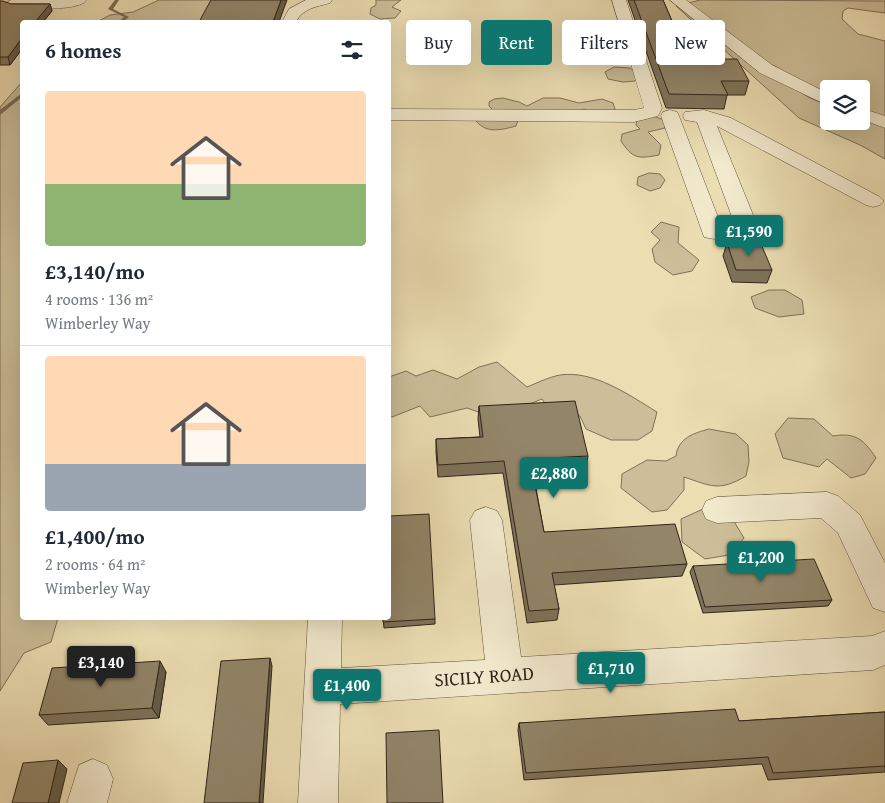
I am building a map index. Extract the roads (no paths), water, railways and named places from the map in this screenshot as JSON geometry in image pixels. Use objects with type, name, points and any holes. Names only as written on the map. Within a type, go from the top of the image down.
[{"type":"street","points":[[290,20],[296,9],[325,0]]},
{"type":"street","points":[[619,0],[653,108],[660,114],[712,232],[749,232],[704,116]]},
{"type":"street","points":[[677,0],[766,69],[820,96]]},
{"type":"street","points":[[11,6],[75,7]]},
{"type":"street","points":[[391,115],[634,116],[660,114],[704,116],[724,122],[873,201]]},
{"type":"street","points":[[870,117],[885,122]]},
{"type":"street","points":[[717,510],[827,504],[850,524],[885,597]]},
{"type":"street","points":[[486,520],[504,675]]},
{"type":"street","points":[[318,803],[325,620]]},
{"type":"street","name":"SICILY ROAD","points":[[322,687],[873,654],[885,648]]},
{"type":"waterway","points":[[117,0],[110,9],[127,17],[123,20]]},
{"type":"waterway","points":[[0,113],[20,97]]}]
